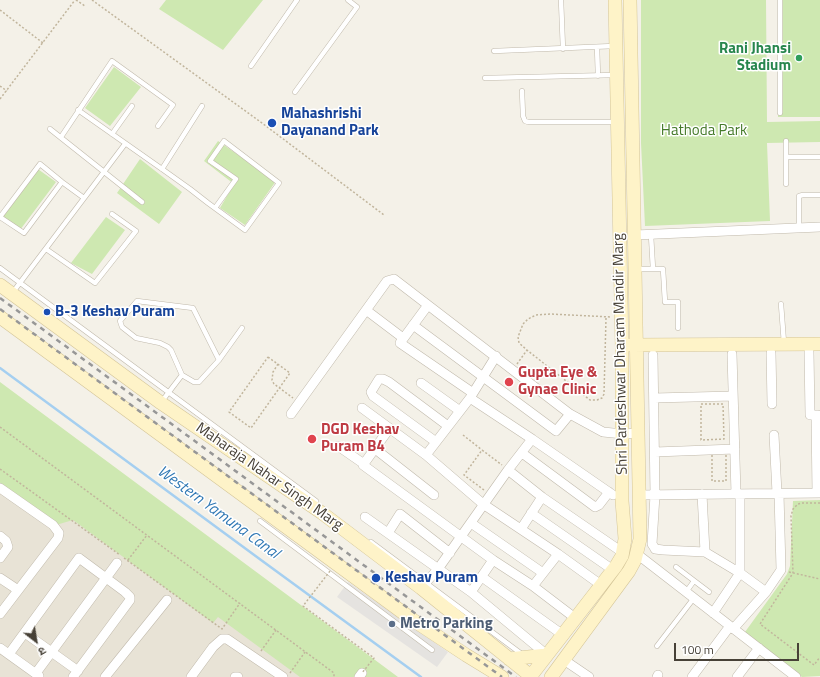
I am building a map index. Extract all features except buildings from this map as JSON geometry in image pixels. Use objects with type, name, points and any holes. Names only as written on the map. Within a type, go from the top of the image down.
[{"type":"main road","name":"Shri Pardeshwar Dharam Mandir Marg","points":[[531,677],[613,570],[622,556],[625,539],[622,501],[622,350],[615,0]]},
{"type":"main road","name":"Shri Pardeshwar Dharam Mandir Marg","points":[[552,677],[629,571],[637,554],[640,539],[630,0]]},
{"type":"main road","name":"Maharaja Nahar Singh Marg","points":[[0,284],[12,294],[165,397],[305,497],[459,613],[531,677]]},
{"type":"main road","name":"Maharaja Nahar Singh Marg","points":[[0,317],[421,634],[466,655],[502,677]]},
{"type":"main road","points":[[622,350],[637,351],[784,344],[820,344]]},
{"type":"main road","points":[[637,351],[653,355],[814,352]]},
{"type":"main road","points":[[509,659],[547,655]]},
{"type":"main road","points":[[564,660],[564,677]]},
{"type":"street","points":[[634,235],[820,227]]},
{"type":"street","points":[[291,414],[387,281],[394,279],[570,414],[603,432],[623,434],[638,433]]},
{"type":"street","points":[[428,305],[403,338],[400,343],[402,346],[622,501]]},
{"type":"street","points":[[366,310],[403,338]]},
{"type":"street","points":[[413,325],[556,431],[570,414]]},
{"type":"street","points":[[639,495],[819,493],[818,415],[810,415],[814,352]]},
{"type":"street","points":[[771,353],[772,404]]},
{"type":"street","points":[[713,613],[740,573],[732,354]]},
{"type":"street","points":[[653,355],[655,495],[652,544],[655,549],[704,552],[740,573],[766,592]]},
{"type":"street","points":[[426,455],[471,396],[496,356]]},
{"type":"street","points":[[436,442],[373,396],[371,392],[379,379],[389,382],[448,426]]},
{"type":"street","points":[[421,383],[460,411]]},
{"type":"street","points":[[654,398],[733,396]]},
{"type":"street","points":[[362,408],[426,455],[483,504],[558,554],[601,585]]},
{"type":"street","points":[[364,464],[374,448],[390,429]]},
{"type":"street","points":[[696,676],[732,627],[766,592],[781,570],[774,435]]},
{"type":"street","points":[[423,585],[438,569],[462,537],[506,468],[522,453],[532,439]]},
{"type":"street","points":[[338,446],[493,560],[532,586],[575,618]]},
{"type":"street","points":[[374,448],[434,495]]},
{"type":"street","points":[[655,452],[735,449]]},
{"type":"street","points":[[522,453],[595,507],[599,505],[609,492]]},
{"type":"street","points":[[506,468],[542,497],[622,552]]},
{"type":"street","points":[[0,488],[53,525],[59,533],[58,538],[0,614]]},
{"type":"street","points":[[702,494],[704,552]]},
{"type":"street","points":[[521,529],[542,497]]},
{"type":"street","points":[[531,513],[613,570]]},
{"type":"street","points":[[388,533],[400,514],[450,553]]},
{"type":"street","points":[[365,517],[471,592],[547,655]]},
{"type":"street","points":[[471,523],[543,573]]},
{"type":"street","points":[[0,536],[6,541],[8,547],[0,558]]},
{"type":"street","points":[[532,586],[558,554]]},
{"type":"street","points":[[637,554],[759,648],[790,675]]},
{"type":"street","points":[[9,654],[79,558],[130,597],[130,600],[75,674],[51,652],[25,633]]},
{"type":"street","points":[[471,592],[493,560]]},
{"type":"street","points":[[0,648],[38,675],[51,652],[105,577],[117,563]]},
{"type":"street","points":[[482,577],[562,635]]},
{"type":"street","points":[[0,578],[18,590]]},
{"type":"street","points":[[105,677],[167,600]]},
{"type":"street","points":[[191,677],[213,647],[222,638],[227,639],[281,675]]},
{"type":"street","points":[[737,677],[759,648]]},
{"type":"street","points":[[564,660],[589,677]]},
{"type":"lane","points":[[251,66],[297,0]]},
{"type":"lane","points":[[295,92],[357,6],[348,0]]},
{"type":"lane","points":[[562,0],[563,49]]},
{"type":"lane","points":[[780,0],[780,113]]},
{"type":"lane","points":[[494,51],[616,46]]},
{"type":"lane","points":[[597,47],[598,76]]},
{"type":"lane","points":[[60,138],[112,61],[174,105],[158,126]]},
{"type":"lane","points":[[485,78],[616,75]]},
{"type":"lane","points":[[522,91],[523,116],[525,121],[528,122],[617,122]]},
{"type":"lane","points":[[112,134],[132,106]]},
{"type":"lane","points":[[162,169],[202,106]]},
{"type":"lane","points":[[78,110],[245,230],[279,183],[224,141],[210,161],[236,179],[215,208]]},
{"type":"lane","points":[[50,129],[142,202]]},
{"type":"lane","points":[[786,141],[786,184]]},
{"type":"lane","points":[[12,294],[125,144]]},
{"type":"lane","points":[[786,157],[820,157]]},
{"type":"lane","points":[[62,182],[24,233],[0,217],[40,164],[84,198]]},
{"type":"lane","points":[[799,228],[799,196],[803,194],[820,195]]},
{"type":"lane","points":[[46,248],[95,283],[136,231],[112,214]]},
{"type":"lane","points":[[652,234],[653,269]]},
{"type":"lane","points":[[0,268],[165,397],[182,374]]},
{"type":"lane","points":[[635,270],[663,269],[665,302],[678,302],[678,328]]},
{"type":"lane","points":[[219,360],[194,308],[137,301],[120,321],[122,327],[136,338],[160,342],[168,346],[182,374],[192,382],[199,382],[219,360],[242,328]]},
{"type":"lane","points":[[781,304],[784,344]]},
{"type":"lane","points":[[305,497],[320,504]]},
{"type":"lane","points":[[260,521],[421,634],[432,650]]},
{"type":"lane","points":[[370,541],[423,585]]},
{"type":"lane","points":[[676,567],[709,592]]},
{"type":"lane","points":[[686,592],[694,581]]},
{"type":"lane","points":[[657,646],[694,598]]},
{"type":"lane","points":[[459,613],[527,658]]},
{"type":"path","points":[[0,99],[76,0],[85,6]]},
{"type":"path","points":[[92,0],[262,123],[384,215]]},
{"type":"path","points":[[0,10],[43,43]]},
{"type":"path","points":[[0,86],[7,91]]},
{"type":"path","points":[[550,314],[606,318],[604,394],[602,398],[590,400],[527,350],[519,342],[519,331],[528,319],[536,315],[550,314]]},
{"type":"path","points":[[513,370],[527,350]]},
{"type":"path","points":[[268,357],[290,373],[280,388],[251,428],[229,412],[268,357]]},
{"type":"path","points":[[278,364],[271,376],[274,384],[299,403]]},
{"type":"path","points":[[701,404],[723,404],[724,428],[724,439],[701,440],[701,404]]},
{"type":"path","points":[[0,427],[334,673],[334,677]]},
{"type":"path","points":[[463,435],[506,468]]},
{"type":"path","points":[[482,450],[464,475],[485,491]]},
{"type":"path","points":[[712,453],[726,453],[726,466],[726,481],[712,481],[712,453]]},
{"type":"path","points":[[0,469],[222,629],[240,603]]},
{"type":"path","points":[[820,503],[802,503],[798,504],[793,509],[791,516],[793,573],[760,624],[814,665],[820,657]]},
{"type":"path","points":[[128,560],[147,535]]},
{"type":"path","points":[[330,571],[303,606],[374,658],[360,675]]},
{"type":"path","points":[[793,573],[820,579]]},
{"type":"path","points":[[259,654],[276,630]]},
{"type":"path","points":[[281,675],[305,652]]},
{"type":"shaded area","points":[[0,418],[344,677],[0,677]]},
{"type":"shaded area","name":"Metro Parking","points":[[348,582],[448,652],[437,667],[337,597]]},
{"type":"green space","points":[[166,0],[263,0],[223,50],[159,9]]},
{"type":"green space","name":"Hathoda Park","points":[[641,0],[766,0],[767,122],[820,121],[820,142],[767,143],[770,221],[645,226],[641,143]]},
{"type":"green space","name":"Rani Jhansi Stadium","points":[[778,0],[820,0],[820,117],[778,117]]},
{"type":"green space","points":[[114,67],[141,87],[110,126],[85,108]]},
{"type":"green space","points":[[218,141],[276,181],[245,225],[220,208],[234,184],[204,161]]},
{"type":"green space","points":[[140,159],[182,192],[159,224],[117,193]]},
{"type":"green space","points":[[35,167],[56,182],[20,230],[0,219],[0,214]]},
{"type":"green space","points":[[106,217],[125,230],[92,274],[71,263]]},
{"type":"green space","points":[[0,382],[398,677],[300,677],[218,617],[213,623],[73,520],[56,525],[0,483]]},
{"type":"green space","points":[[820,500],[820,676],[802,677],[745,632],[787,574],[790,566],[793,501]]},
{"type":"waterway","name":"Western Yamuna Canal","points":[[0,368],[421,677]]},
{"type":"railway","points":[[0,298],[516,677]]},
{"type":"railway","points":[[0,309],[502,677]]},
{"type":"place","name":"Rani Jhansi Stadium","points":[[799,58]]},
{"type":"place","name":"Mahashrishi Dayanand Park","points":[[272,123]]},
{"type":"place","name":"B-3 Keshav Puram","points":[[47,312]]},
{"type":"place","name":"Gupta Eye & Gynae Clinic","points":[[509,382]]},
{"type":"place","name":"DGD Keshav Puram B4","points":[[312,439]]},
{"type":"place","name":"Keshav Puram","points":[[376,578]]},
{"type":"place","name":"Metro Parking","points":[[392,624]]}]
